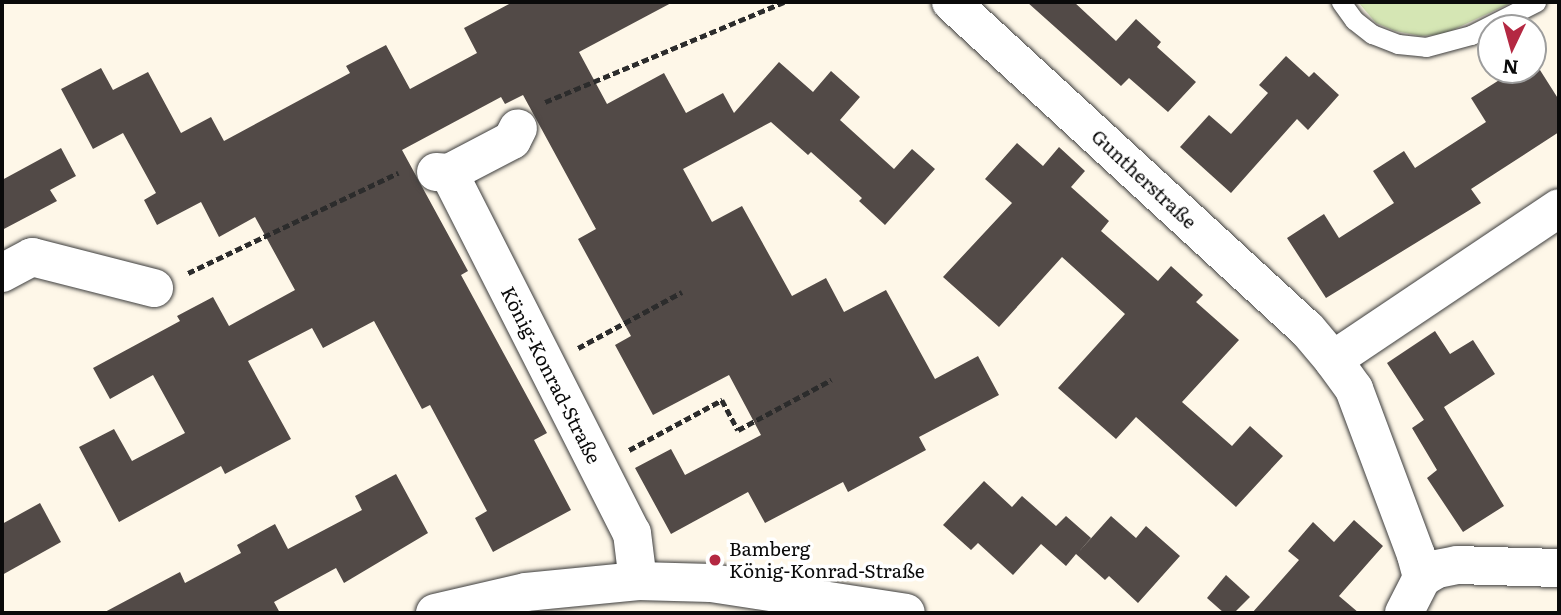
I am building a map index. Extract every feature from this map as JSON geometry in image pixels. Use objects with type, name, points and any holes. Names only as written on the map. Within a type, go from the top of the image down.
[{"type":"street","name":"Guntherstraße","points":[[951,2],[1307,330],[1334,359],[1354,389],[1416,555],[1422,578]]},
{"type":"street","points":[[443,172],[512,140],[518,128]]},
{"type":"street","name":"König-Konrad-Straße","points":[[443,172],[547,365],[632,533],[638,581]]},
{"type":"street","points":[[1334,359],[1559,208]]},
{"type":"street","points":[[2,273],[32,257],[154,288]]},
{"type":"street","points":[[1404,613],[1422,578],[1437,569],[1457,565],[1559,569]]},
{"type":"street","points":[[435,613],[526,592],[638,581],[711,583],[906,613]]},
{"type":"lane","points":[[1341,2],[1354,20],[1372,34],[1398,44],[1426,47],[1471,35],[1536,2]]},
{"type":"path","points":[[518,128],[528,109],[784,2]]},
{"type":"path","points":[[154,288],[410,168],[443,172]]},
{"type":"path","points":[[547,365],[682,292]]},
{"type":"path","points":[[598,467],[722,400],[738,430],[831,380]]},
{"type":"green space","points":[[1358,2],[1513,2],[1487,14],[1477,14],[1477,19],[1444,34],[1421,36],[1395,31],[1376,23]]},
{"type":"building","points":[[513,2],[673,2],[579,52],[607,104],[664,73],[686,113],[723,93],[734,113],[779,62],[813,92],[831,71],[860,97],[840,120],[894,169],[912,149],[935,169],[885,225],[859,201],[862,198],[811,152],[808,155],[771,122],[683,169],[712,222],[742,206],[792,296],[826,278],[844,312],[886,290],[935,379],[978,356],[999,395],[919,437],[926,450],[848,492],[843,482],[765,523],[748,492],[671,534],[635,468],[671,449],[685,475],[761,435],[729,375],[653,415],[615,345],[631,336],[578,239],[596,229],[523,95],[505,104],[501,97],[402,150],[468,271],[461,275],[547,433],[534,440],[571,510],[493,552],[475,518],[487,511],[430,405],[422,409],[374,321],[323,348],[312,328],[248,361],[291,439],[225,474],[221,466],[119,522],[79,447],[114,429],[132,461],[185,433],[153,375],[110,399],[93,368],[180,321],[177,316],[213,297],[229,326],[295,290],[255,217],[219,237],[201,202],[157,225],[144,200],[156,193],[123,133],[93,149],[61,89],[101,68],[113,90],[148,72],[181,133],[211,117],[224,141],[350,73],[346,66],[386,45],[410,89],[477,53],[464,28]]},
{"type":"building","points":[[1027,2],[1074,2],[1116,41],[1136,19],[1161,42],[1157,47],[1196,82],[1168,112],[1129,78],[1121,86]]},
{"type":"building","points":[[1286,56],[1309,77],[1314,72],[1339,95],[1308,130],[1297,119],[1231,193],[1180,147],[1209,115],[1231,134],[1268,93],[1259,85]]},
{"type":"building","points":[[1547,81],[1559,100],[1559,132],[1471,189],[1481,203],[1326,298],[1287,238],[1324,214],[1339,238],[1394,203],[1373,171],[1404,151],[1415,168],[1486,122],[1471,98],[1493,84],[1547,84]]},
{"type":"building","points":[[1017,143],[1043,166],[1059,147],[1085,171],[1071,187],[1109,221],[1101,231],[1158,281],[1171,266],[1203,295],[1196,302],[1239,340],[1182,402],[1232,446],[1250,426],[1283,456],[1236,507],[1136,417],[1116,439],[1058,388],[1125,314],[1062,257],[999,327],[943,277],[1012,203],[985,179]]},
{"type":"building","points":[[61,148],[76,176],[50,190],[57,201],[2,230],[2,180]]},
{"type":"building","points":[[1435,331],[1450,354],[1473,340],[1495,374],[1444,407],[1504,506],[1463,532],[1427,478],[1437,470],[1412,428],[1424,420],[1387,363]]},
{"type":"building","points":[[396,474],[428,533],[344,583],[336,568],[274,602],[280,613],[103,613],[180,572],[185,583],[241,553],[237,545],[275,524],[288,549],[362,510],[355,496]]},
{"type":"building","points":[[984,481],[1012,507],[1022,496],[1056,526],[1066,516],[1091,538],[1077,554],[1111,516],[1136,538],[1146,526],[1180,556],[1138,603],[1109,576],[1105,580],[1076,554],[1066,566],[1041,544],[1013,575],[978,543],[971,550],[943,525]]},
{"type":"building","points":[[40,503],[61,542],[2,575],[2,524]]},
{"type":"building","points":[[1354,520],[1383,546],[1339,596],[1359,613],[1252,613],[1299,560],[1288,551],[1313,522],[1334,542]]},
{"type":"building","points":[[1226,575],[1250,597],[1234,613],[1224,613],[1207,598]]},
{"type":"place","name":"Bamberg König-Konrad-Straße","points":[[715,560]]}]
